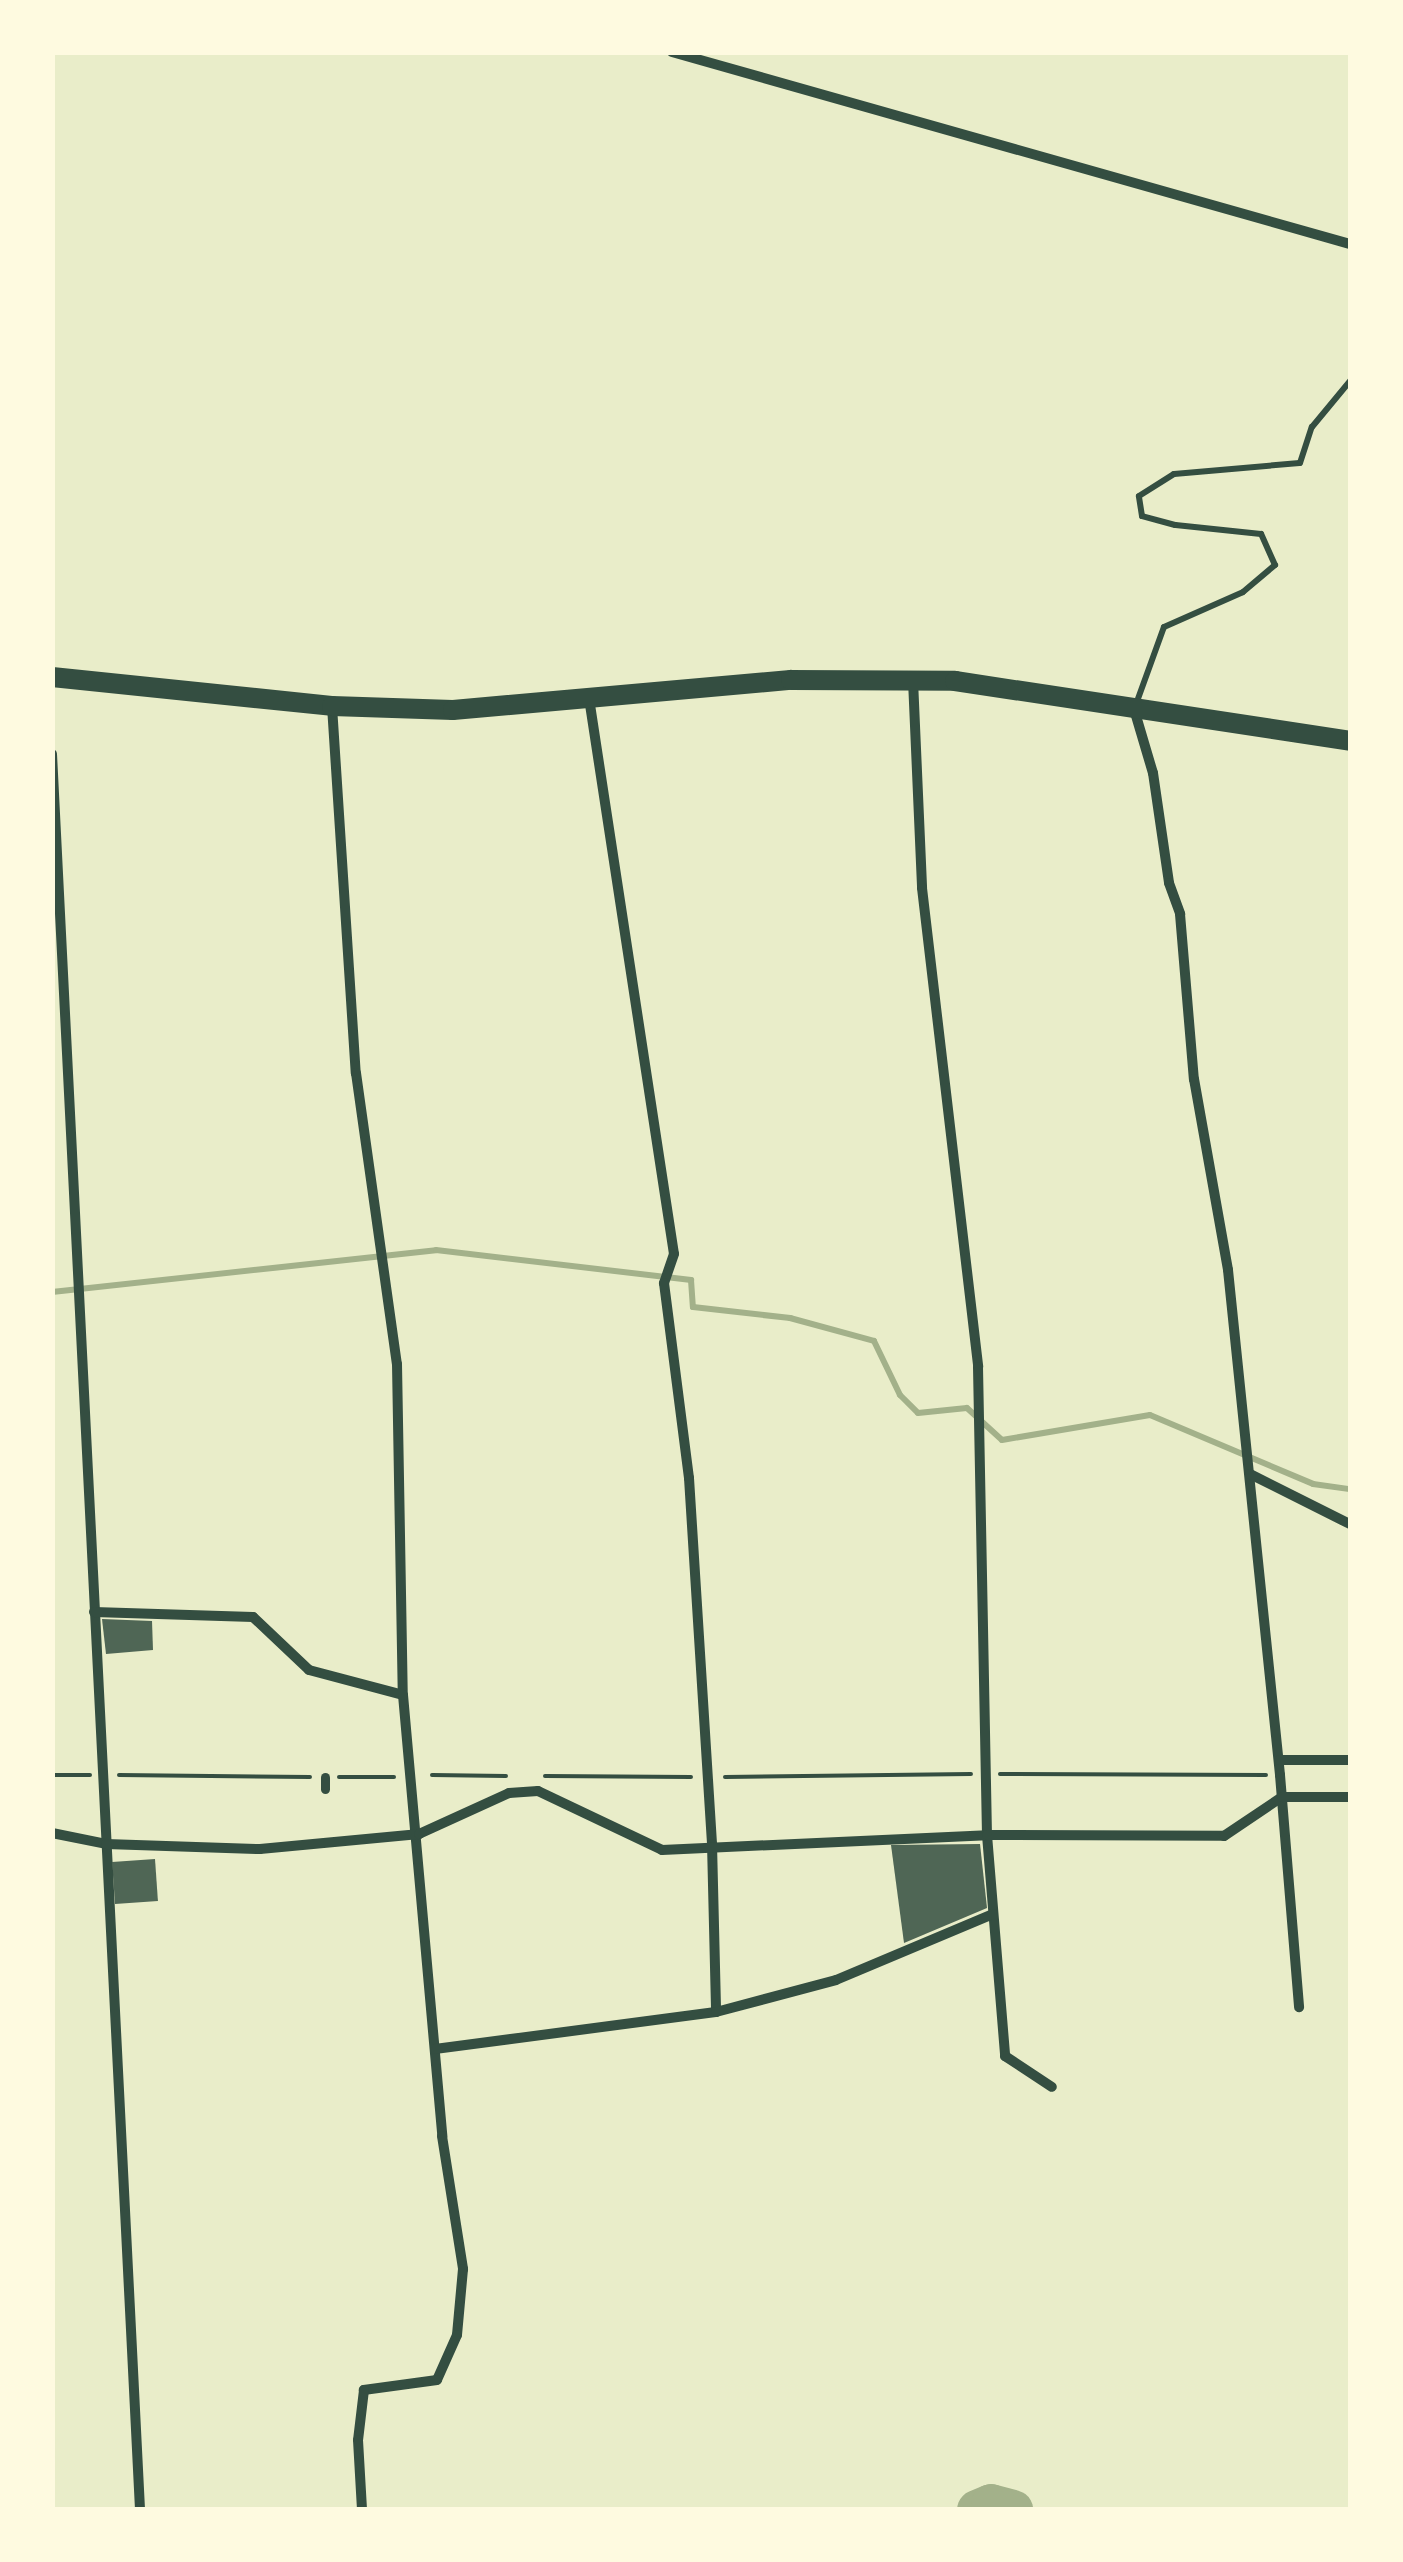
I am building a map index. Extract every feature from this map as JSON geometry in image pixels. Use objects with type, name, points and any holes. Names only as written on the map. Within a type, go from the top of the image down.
[{"type":"main road","points":[[52,678],[332,706],[453,710],[791,680],[955,681],[1350,742]]},
{"type":"street","points":[[672,52],[1350,244]]},
{"type":"street","points":[[914,680],[922,888],[978,1367],[986,1835],[1005,2056],[1052,2088]]},
{"type":"street","points":[[589,696],[674,1254],[664,1283],[689,1478],[712,1844],[716,2012]]},
{"type":"street","points":[[332,706],[356,1073],[398,1364],[404,1695],[419,1834],[442,2136],[463,2269],[457,2335],[437,2380],[364,2390],[358,2440],[362,2510]]},
{"type":"street","points":[[1134,709],[1153,773],[1169,883],[1180,914],[1194,1079],[1228,1270],[1279,1760],[1299,2006]]},
{"type":"street","points":[[52,754],[140,2510]]},
{"type":"street","points":[[1250,1474],[1350,1524]]},
{"type":"street","points":[[94,1612],[253,1617],[310,1670],[404,1695]]},
{"type":"street","points":[[1279,1760],[1350,1760]]},
{"type":"street","points":[[52,1833],[106,1844],[260,1850],[419,1834],[509,1793],[538,1791],[662,1850],[712,1844],[986,1835],[1224,1836],[1282,1797],[1350,1798]]},
{"type":"street","points":[[436,2050],[716,2012],[836,1980],[993,1914]]},
{"type":"lane","points":[[1134,709],[1164,627],[1243,592],[1274,565],[1261,534],[1175,525],[1142,516],[1140,496],[1174,474],[1300,463],[1312,427],[1350,381]]},
{"type":"path","points":[[52,1775],[325,1783],[394,1778]]},
{"type":"path","points":[[432,1775],[511,1776]]},
{"type":"path","points":[[531,1776],[1280,1775]]},
{"type":"building","points":[[102,1619],[152,1621],[153,1650],[106,1654]]},
{"type":"building","points":[[980,1844],[987,1908],[904,1943],[891,1845]]},
{"type":"building","points":[[155,1859],[158,1901],[115,1904],[112,1862]]},
{"type":"waterway","points":[[52,1292],[436,1250],[691,1280],[693,1307],[790,1318],[874,1341],[900,1395],[918,1413],[967,1408],[1002,1440],[1150,1415],[1313,1484],[1350,1489]]},
{"type":"waterway","points":[[977,2510],[991,2504],[1013,2510]]}]
